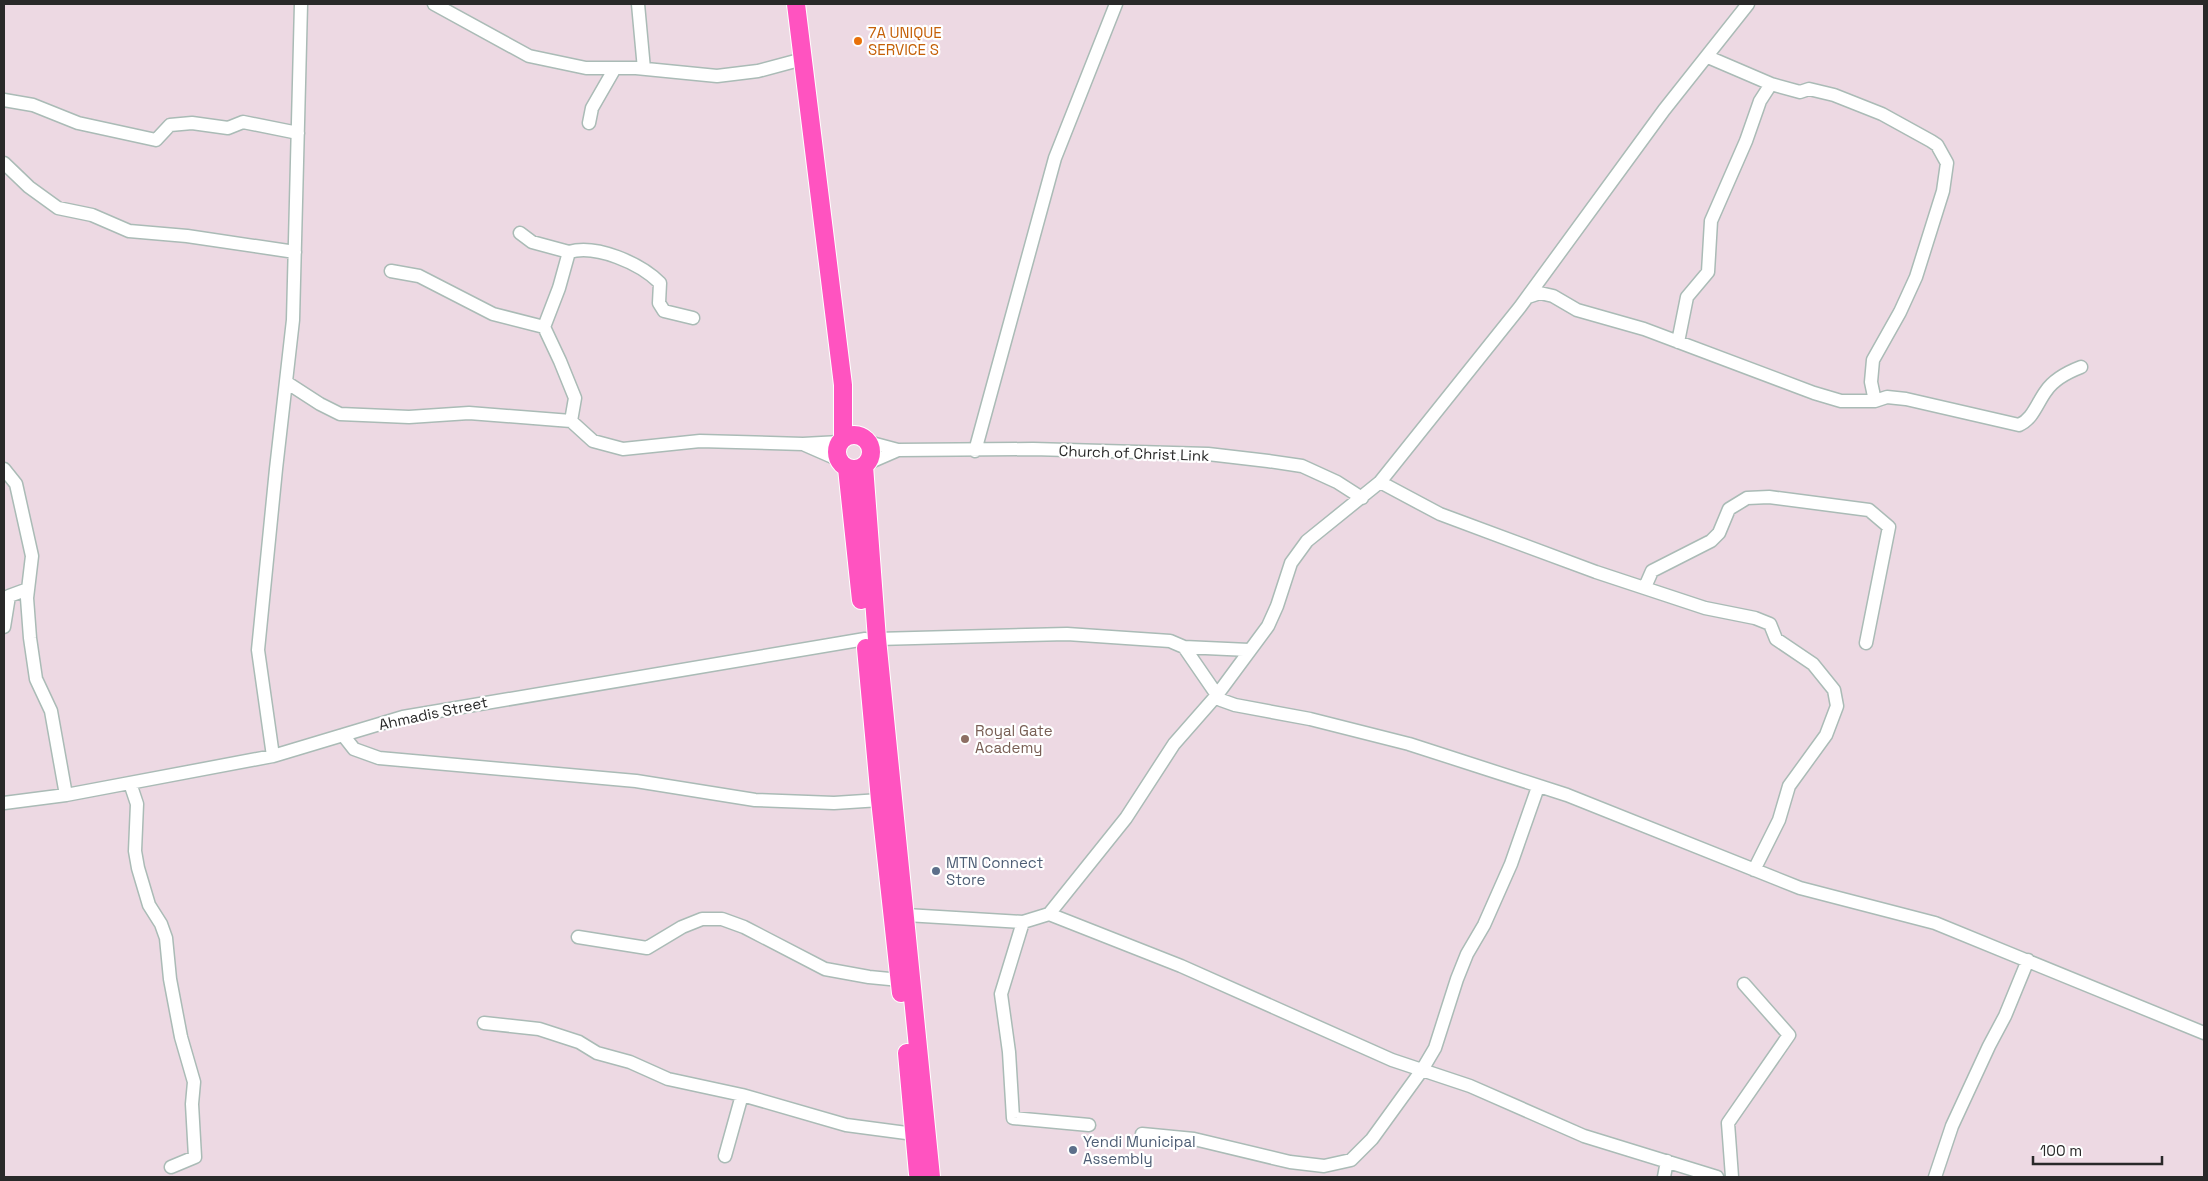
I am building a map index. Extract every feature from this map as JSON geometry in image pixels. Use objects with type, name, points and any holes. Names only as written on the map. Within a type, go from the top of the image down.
[{"type":"highway","points":[[796,4],[843,385],[842,452],[871,639],[906,914],[931,1177]]},
{"type":"highway","points":[[843,385],[864,439],[871,450],[866,465],[871,639],[880,800],[919,1177]]},
{"type":"highway","points":[[842,452],[852,435],[864,439]]},
{"type":"highway","points":[[842,452],[856,470],[866,465]]},
{"type":"street","points":[[272,756],[258,650],[293,320],[301,4]]},
{"type":"street","points":[[434,4],[529,56],[586,68],[644,69],[717,76],[758,71],[803,59]]},
{"type":"street","points":[[638,4],[644,69]]},
{"type":"street","points":[[975,451],[1055,158],[1116,4]]},
{"type":"street","points":[[906,914],[1023,922],[1049,914],[1126,818],[1174,744],[1217,695],[1268,626],[1278,606],[1291,563],[1307,541],[1333,518],[1362,498],[1380,482],[1528,297],[1664,110],[1708,57],[1748,4]]},
{"type":"street","points":[[1708,57],[1771,84],[1800,92],[1809,89],[1834,95],[1882,114],[1937,145],[1947,163],[1943,191],[1916,277],[1900,312],[1873,360],[1870,382],[1876,401]]},
{"type":"street","points":[[589,123],[592,108],[615,68]]},
{"type":"street","points":[[1678,342],[1687,298],[1708,272],[1711,221],[1746,141],[1760,101],[1771,84]]},
{"type":"street","points":[[4,100],[33,105],[78,123],[156,140],[170,125],[192,124],[228,128],[243,122],[298,133]]},
{"type":"street","points":[[4,163],[29,187],[58,208],[92,215],[129,231],[187,236],[295,252]]},
{"type":"street","points":[[520,233],[532,242],[569,252],[588,249],[633,263],[660,283],[659,303],[664,311],[693,318]]},
{"type":"street","points":[[569,252],[559,288],[544,327],[560,361],[574,398],[571,421]]},
{"type":"street","points":[[391,272],[419,276],[493,314],[544,327]]},
{"type":"street","points":[[1528,297],[1540,293],[1553,296],[1577,310],[1644,330],[1814,394],[1840,401],[1876,401],[1887,397],[1906,399],[2019,425],[2028,421],[2047,389],[2065,373],[2082,367]]},
{"type":"street","points":[[286,382],[320,404],[340,414],[409,417],[468,413],[571,421],[593,440],[624,449],[700,441],[803,444],[842,452]]},
{"type":"street","name":"Church of Christ Link","points":[[864,439],[898,450],[975,451],[1033,449],[1208,454],[1268,461],[1302,466],[1337,482],[1362,498]]},
{"type":"street","name":"Church of Christ Link","points":[[866,465],[898,450]]},
{"type":"street","points":[[4,470],[16,484],[32,556],[28,589],[30,638],[36,679],[51,711],[66,794]]},
{"type":"street","points":[[1380,482],[1440,514],[1596,572],[1705,608],[1755,618],[1770,624],[1776,639],[1813,664],[1834,690],[1838,706],[1826,735],[1789,786],[1779,820],[1754,870]]},
{"type":"street","points":[[1645,587],[1652,571],[1711,541],[1719,533],[1729,509],[1747,498],[1769,497],[1869,510],[1889,527],[1866,643]]},
{"type":"street","points":[[4,627],[9,596],[28,589]]},
{"type":"street","name":"Ahmadis Street","points":[[4,803],[130,783],[272,756],[403,717],[871,639],[1066,634],[1170,641],[1184,647],[1249,650]]},
{"type":"street","points":[[1184,647],[1221,700],[1235,705],[1310,719],[1410,744],[1567,795],[1800,888],[1936,923],[2204,1033]]},
{"type":"street","points":[[343,734],[354,749],[379,758],[636,781],[755,800],[834,803],[880,800]]},
{"type":"street","points":[[130,783],[137,804],[135,851],[138,868],[149,905],[161,924],[166,938],[170,979],[181,1038],[194,1082],[192,1104],[195,1157],[171,1167]]},
{"type":"street","points":[[1142,1134],[1194,1139],[1290,1162],[1324,1166],[1351,1160],[1372,1139],[1422,1070],[1435,1048],[1467,954],[1484,925],[1511,864],[1538,787]]},
{"type":"street","points":[[1049,914],[1181,966],[1392,1060],[1470,1086],[1584,1136],[1717,1177]]},
{"type":"street","points":[[578,937],[647,948],[682,927],[702,919],[722,919],[744,927],[825,969],[869,977],[900,980]]},
{"type":"street","points":[[1023,922],[1001,994],[1009,1052],[1012,1118],[1089,1125]]},
{"type":"street","points":[[1935,1177],[1952,1126],[2005,1016],[2028,960]]},
{"type":"street","points":[[1732,1177],[1728,1123],[1789,1035],[1744,984]]},
{"type":"street","points":[[484,1023],[539,1029],[579,1042],[597,1053],[630,1062],[668,1079],[742,1095],[846,1125],[914,1134]]},
{"type":"street","points":[[725,1156],[742,1095]]},
{"type":"street","points":[[1664,1177],[1667,1161]]},
{"type":"place","name":"7A UNIQUE SERVICE S","points":[[858,41]]},
{"type":"place","name":"Royal Gate Academy","points":[[965,739]]},
{"type":"place","name":"MTN Connect Store","points":[[936,871]]},
{"type":"place","name":"Yendi Municipal Assembly","points":[[1073,1150]]}]
